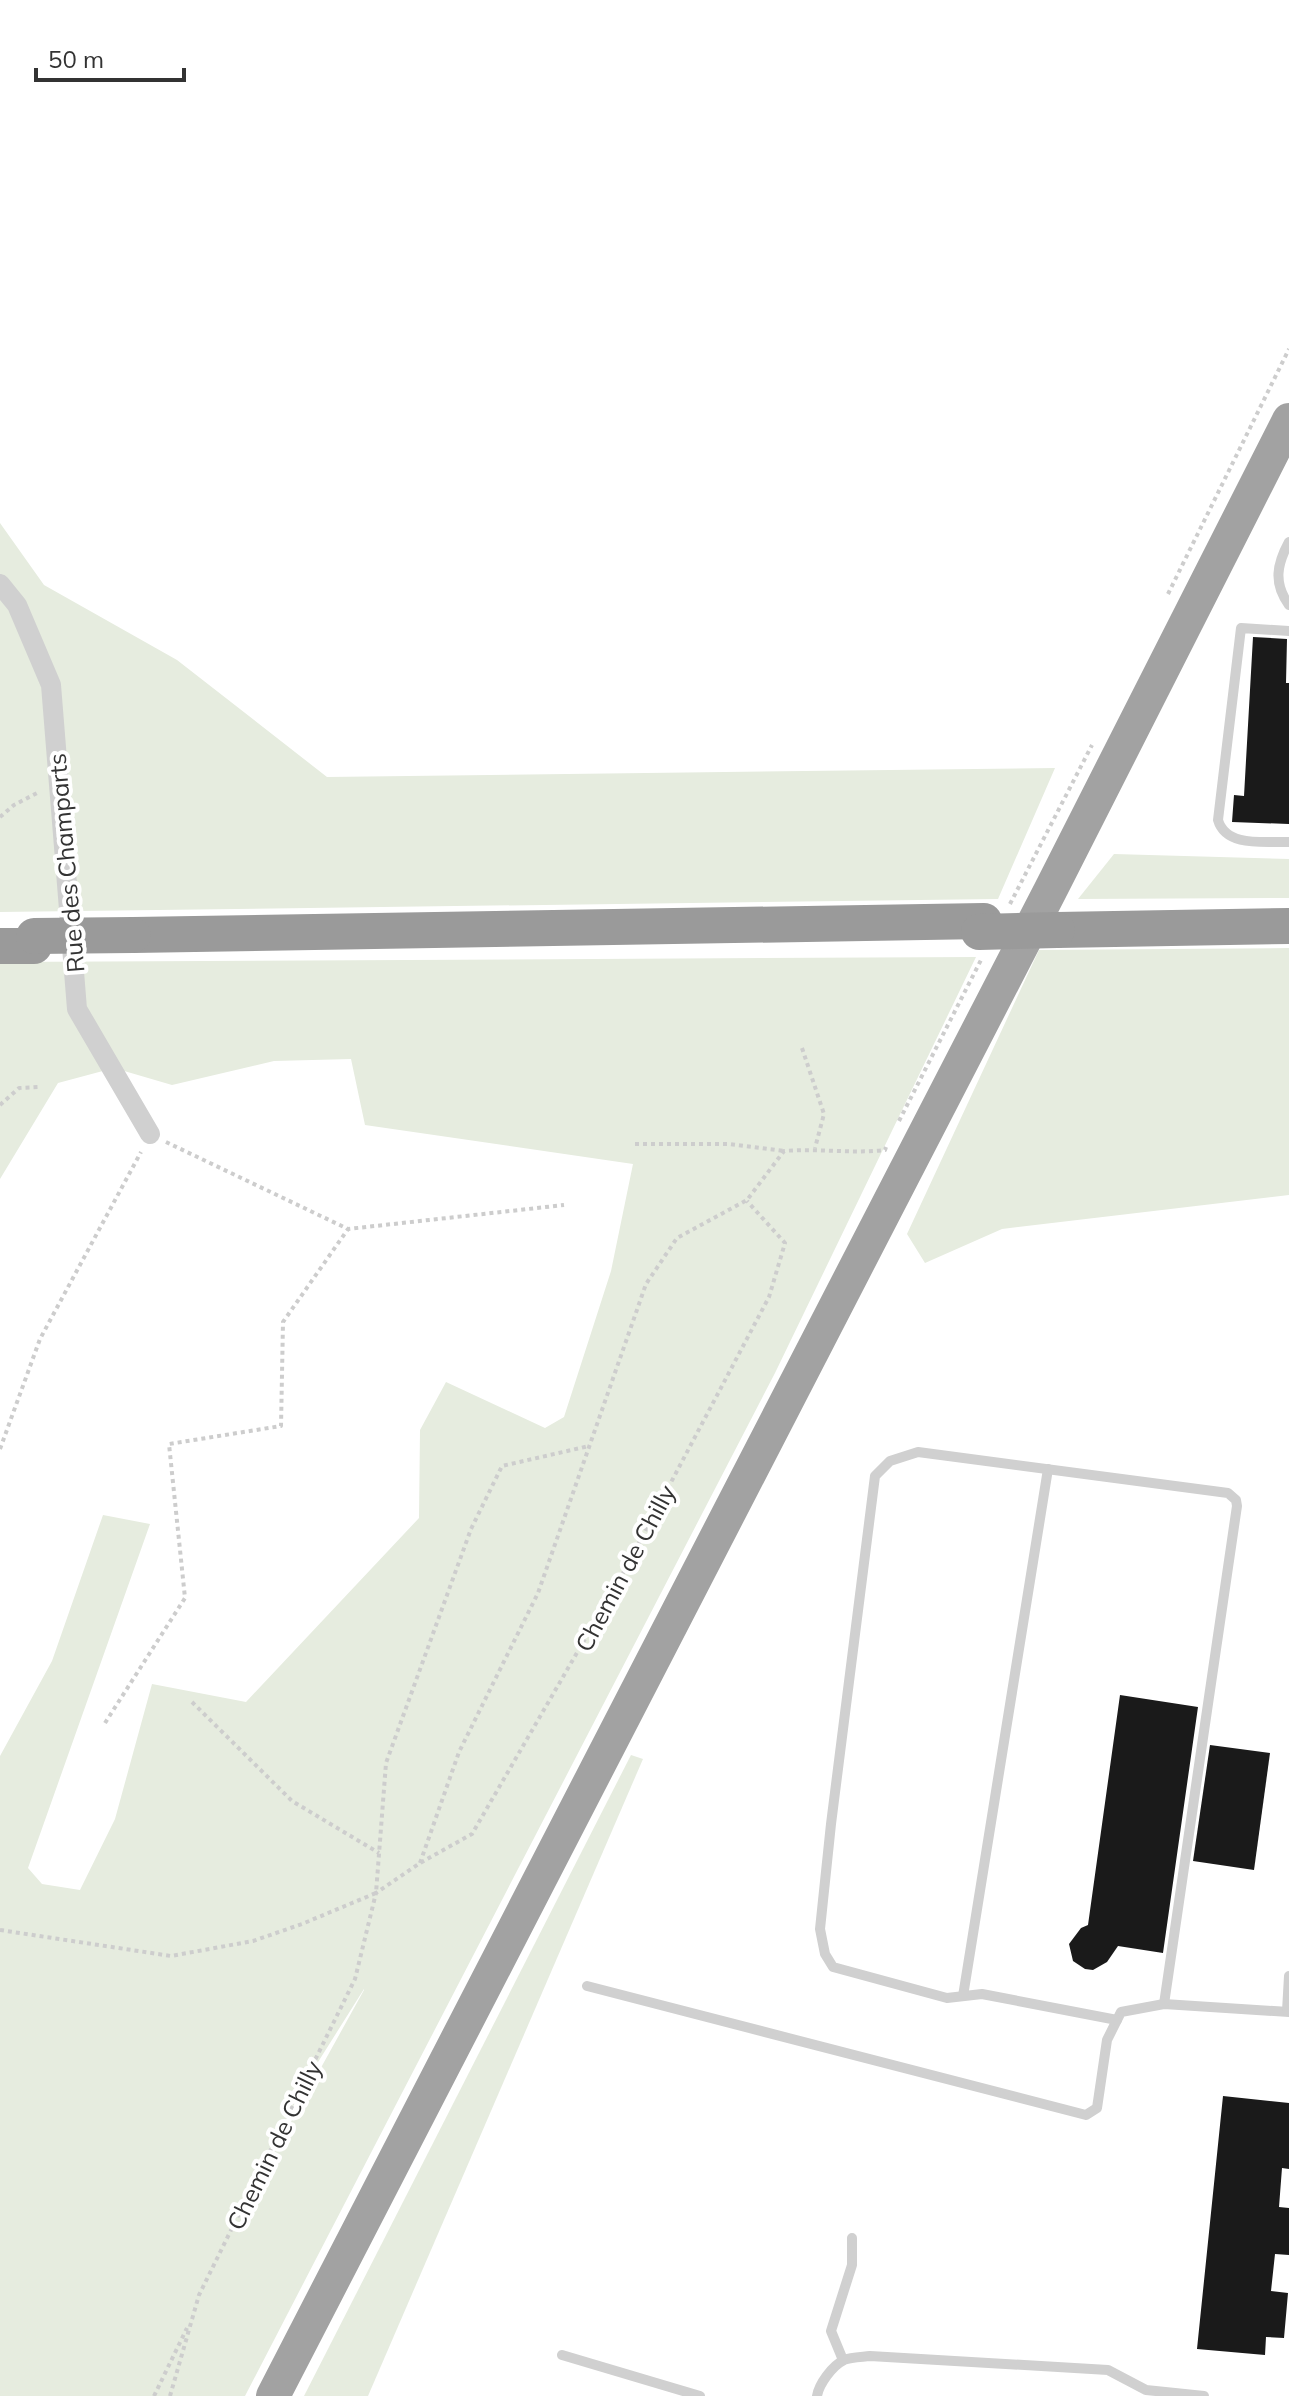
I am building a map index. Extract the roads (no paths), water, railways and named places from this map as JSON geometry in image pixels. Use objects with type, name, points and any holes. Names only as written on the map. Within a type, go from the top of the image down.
[{"type":"highway","points":[[273,2396],[1057,877],[1289,420]]},
{"type":"highway","points":[[17,941],[990,927],[1289,916]]},
{"type":"highway","points":[[1059,925],[1289,926]]},
{"type":"street","name":"Rue des Champarts","points":[[0,584],[17,605],[51,685],[77,1009],[150,1134]]},
{"type":"lane","points":[[1289,542],[1279,561],[1277,579],[1289,605]]},
{"type":"lane","points":[[1289,631],[1241,628],[1218,820],[1221,829],[1231,838],[1289,842]]},
{"type":"lane","points":[[1117,2020],[982,1994],[947,1998],[833,1967],[825,1954],[820,1929],[875,1476],[890,1461],[918,1452],[1228,1493],[1236,1500],[1164,2004]]},
{"type":"lane","points":[[963,1996],[1048,1469]]},
{"type":"lane","points":[[587,1986],[1086,2115],[1097,2108],[1107,2040],[1121,2012],[1164,2004],[1288,2012],[1289,1976]]},
{"type":"lane","points":[[843,2360],[831,2331],[852,2265],[852,2238]]},
{"type":"lane","points":[[562,2355],[700,2396]]},
{"type":"lane","points":[[817,2396],[818,2388],[843,2360],[870,2356],[1108,2370],[1146,2390],[1204,2396]]}]
